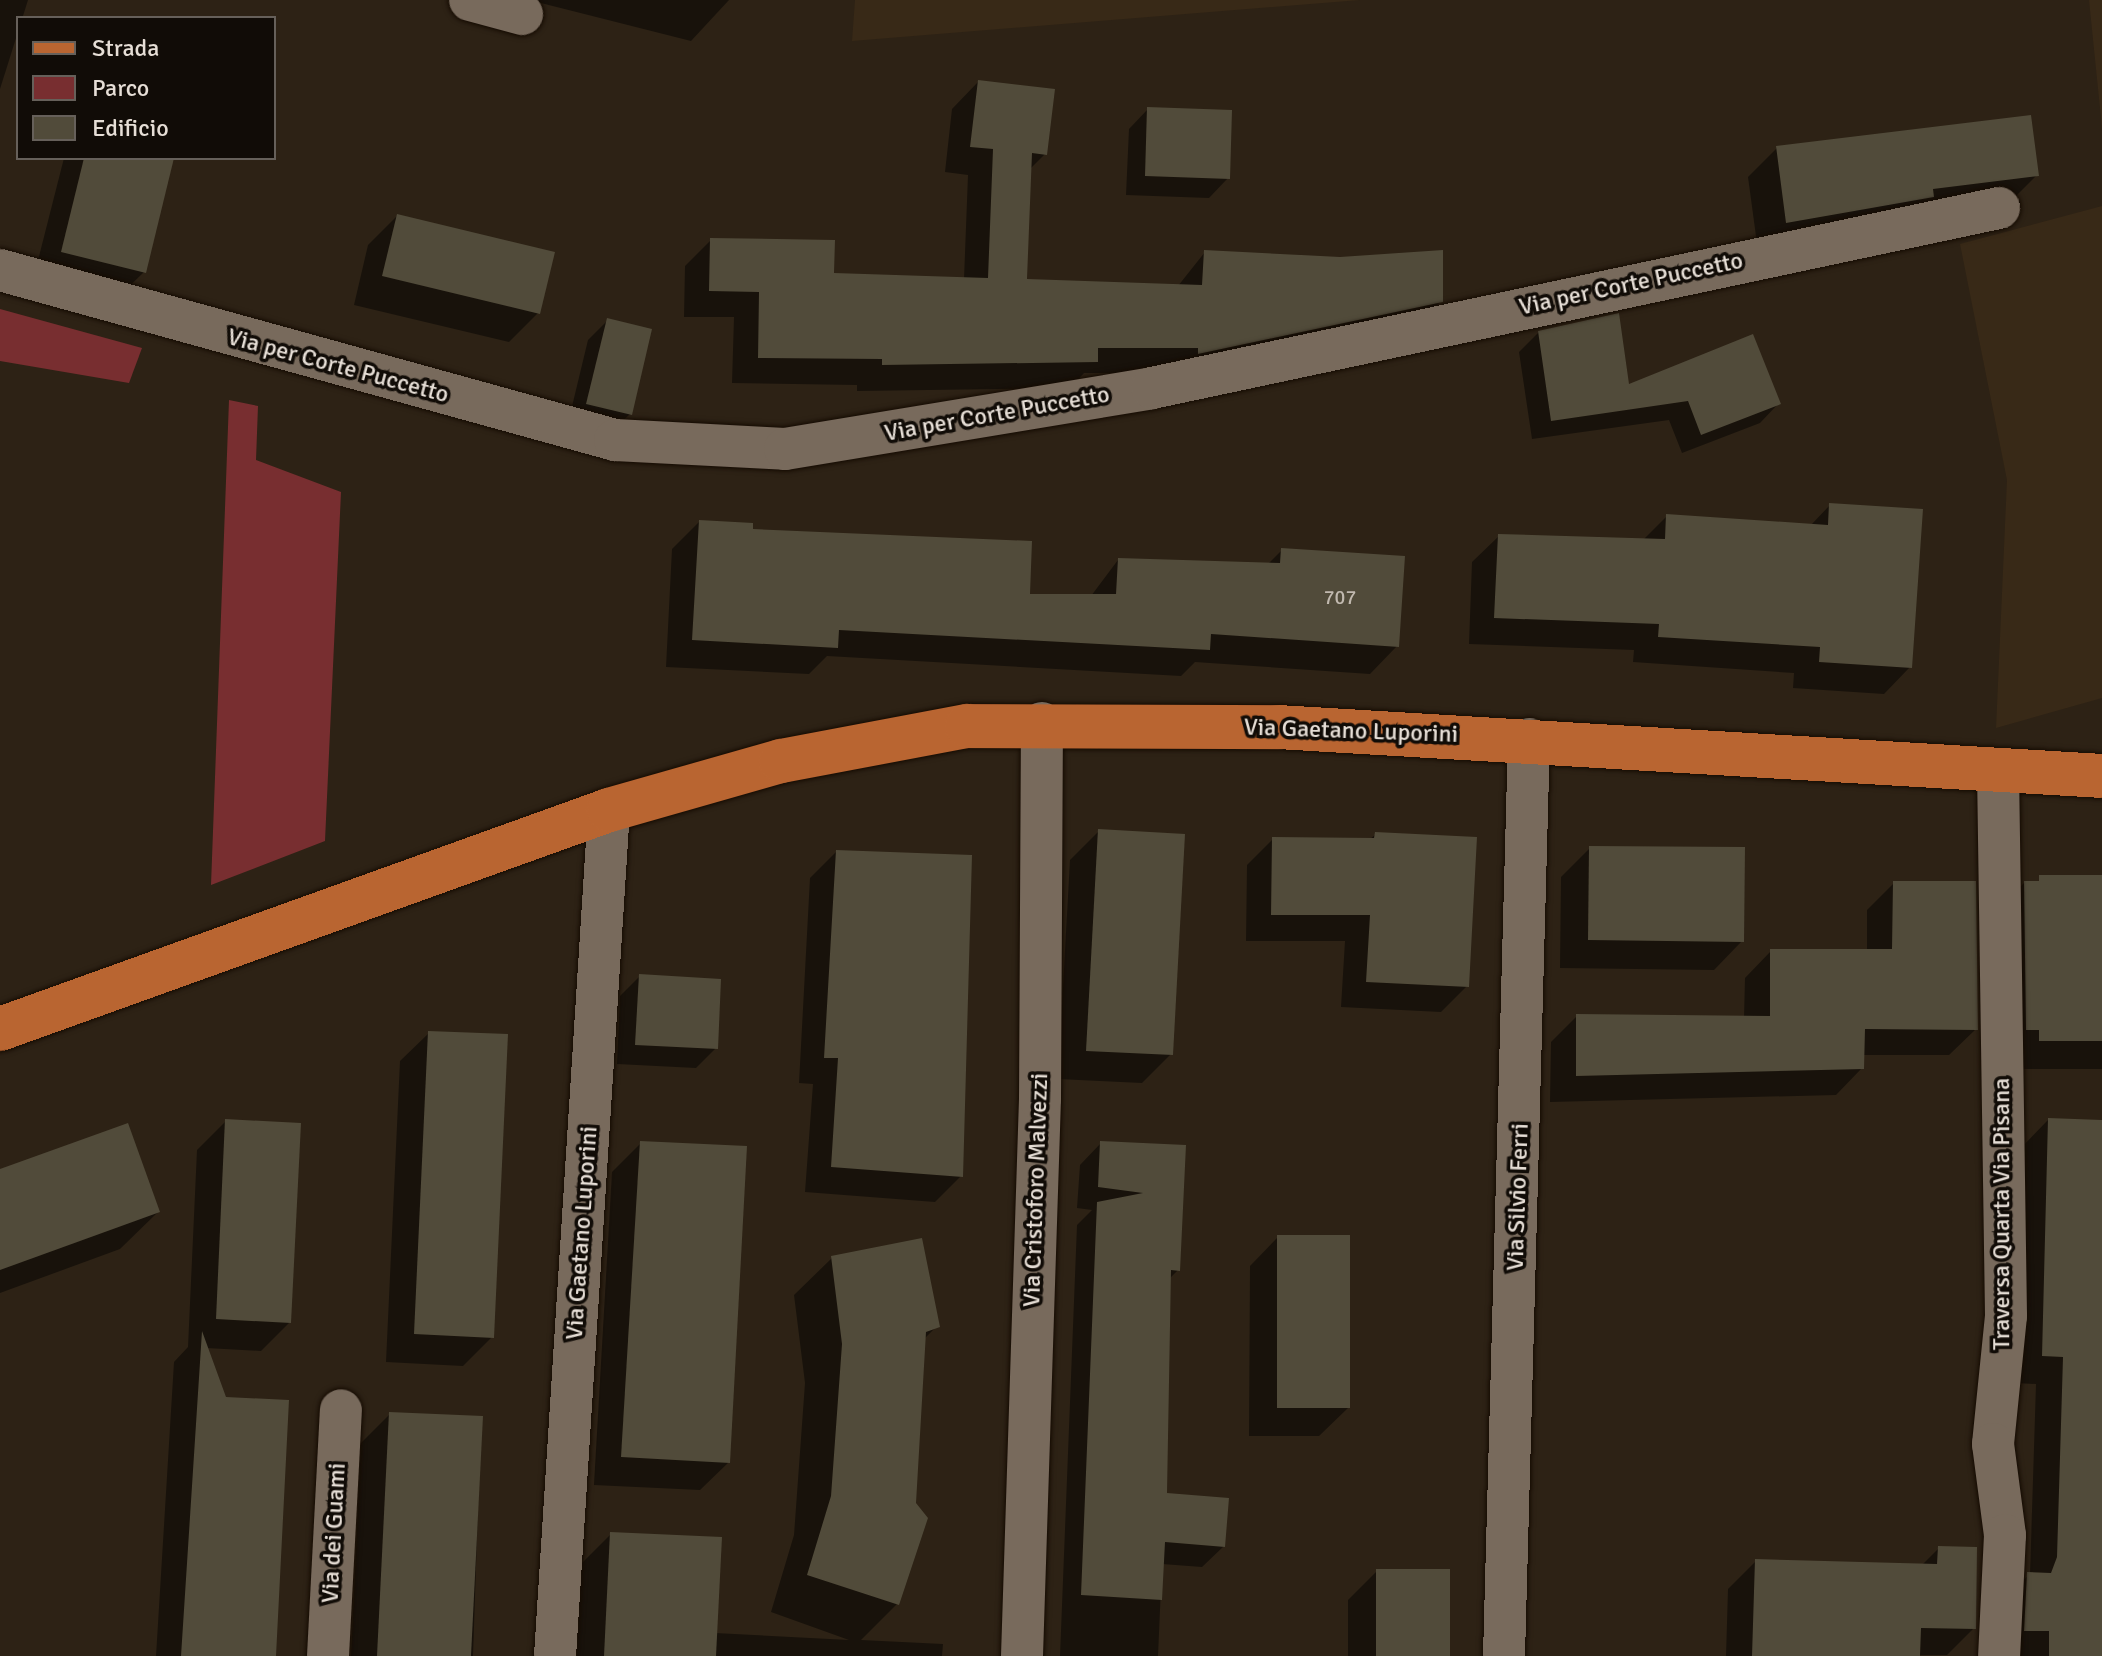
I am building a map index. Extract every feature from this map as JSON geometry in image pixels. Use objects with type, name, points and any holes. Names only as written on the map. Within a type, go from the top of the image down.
[{"type":"main road","name":"Via Gaetano Luporini","points":[[0,1029],[609,810],[879,739],[1042,723],[1529,739],[2102,776]]},
{"type":"street","points":[[470,0],[522,14]]},
{"type":"street","name":"Via per Corte Puccetto","points":[[0,270],[615,440],[785,449],[1152,388],[1999,208]]},
{"type":"street","name":"Via Cristoforo Malvezzi","points":[[1022,1656],[1040,1099],[1042,723]]},
{"type":"street","name":"Via Silvio Ferri","points":[[1504,1656],[1529,739]]},
{"type":"street","name":"Traversa Quarta Via Pisana","points":[[1998,770],[2006,1316],[1993,1444],[2005,1535],[1999,1656]]},
{"type":"street","name":"Via Gaetano Luporini","points":[[555,1656],[609,810]]},
{"type":"street","name":"Via dei Guami","points":[[328,1656],[341,1410]]},
{"type":"shaded area","points":[[855,0],[1360,0],[852,41]]},
{"type":"shaded area","points":[[2089,0],[2102,0],[2102,131],[2101,118]]},
{"type":"shaded area","points":[[2102,206],[2102,698],[1996,728],[2007,480],[1960,244]]},
{"type":"green space","points":[[0,309],[142,348],[129,383],[0,361]]},
{"type":"green space","points":[[229,400],[258,406],[256,460],[341,492],[325,841],[211,885]]},
{"type":"building","points":[[978,80],[1055,89],[1047,155],[1032,153],[1027,279],[1202,285],[1204,250],[1340,257],[1443,250],[1443,302],[1198,354],[1198,348],[1098,348],[1098,362],[882,365],[882,359],[758,358],[759,292],[709,291],[710,238],[835,240],[834,273],[988,278],[993,149],[970,147]]},
{"type":"building","points":[[1147,107],[1232,110],[1230,179],[1145,176]]},
{"type":"building","points":[[2031,115],[2039,176],[1933,189],[1934,197],[1786,223],[1776,146]]},
{"type":"building","points":[[84,160],[174,160],[146,273],[61,252]]},
{"type":"building","points":[[397,214],[555,252],[540,314],[382,276]]},
{"type":"building","points":[[1619,313],[1629,384],[1753,334],[1781,404],[1701,435],[1688,401],[1551,421],[1538,331]]},
{"type":"building","points":[[607,318],[652,329],[632,415],[586,404]]},
{"type":"building","points":[[1829,503],[1923,509],[1912,668],[1819,662],[1820,647],[1658,637],[1659,624],[1494,618],[1498,534],[1665,539],[1666,514],[1828,525]]},
{"type":"building","points":[[699,520],[753,523],[753,529],[1032,541],[1030,594],[1116,594],[1118,558],[1280,563],[1281,548],[1405,556],[1399,647],[1211,634],[1210,650],[839,630],[838,648],[692,640]]},
{"type":"building","points":[[1098,829],[1185,834],[1173,1055],[1086,1051]]},
{"type":"building","points":[[1375,832],[1477,837],[1469,987],[1366,982],[1370,915],[1271,915],[1272,837],[1374,838]]},
{"type":"building","points":[[1589,846],[1745,847],[1744,942],[1588,940]]},
{"type":"building","points":[[836,850],[972,855],[963,1177],[831,1167],[838,1058],[824,1058]]},
{"type":"building","points":[[2039,875],[2102,875],[2102,1041],[2039,1041],[2039,1030],[2026,1030],[2024,881],[2039,881]]},
{"type":"building","points":[[1893,881],[1976,881],[1978,1030],[1865,1029],[1864,1069],[1576,1076],[1576,1014],[1770,1016],[1770,949],[1892,949]]},
{"type":"building","points":[[639,974],[721,979],[718,1049],[635,1045]]},
{"type":"building","points":[[428,1031],[508,1034],[494,1338],[414,1334]]},
{"type":"building","points":[[2048,1118],[2102,1120],[2102,1656],[2049,1656],[2049,1631],[2024,1631],[2027,1572],[2051,1573],[2057,1557],[2063,1357],[2042,1356]]},
{"type":"building","points":[[225,1119],[301,1123],[291,1323],[216,1319]]},
{"type":"building","points":[[128,1123],[160,1212],[0,1270],[0,1169]]},
{"type":"building","points":[[640,1141],[747,1146],[730,1463],[621,1457]]},
{"type":"building","points":[[1100,1141],[1186,1145],[1180,1271],[1171,1270],[1167,1493],[1229,1498],[1225,1547],[1165,1542],[1162,1600],[1081,1595],[1097,1202],[1143,1193],[1098,1187]]},
{"type":"building","points":[[1277,1235],[1350,1235],[1350,1408],[1277,1408]]},
{"type":"building","points":[[922,1238],[940,1327],[926,1332],[916,1503],[928,1518],[899,1605],[807,1575],[831,1496],[842,1344],[831,1256]]},
{"type":"building","points":[[202,1331],[226,1397],[289,1400],[276,1656],[181,1656]]},
{"type":"building","points":[[389,1412],[483,1416],[471,1656],[377,1656]]},
{"type":"building","points":[[610,1532],[722,1537],[716,1656],[604,1656]]},
{"type":"building","points":[[1938,1546],[1977,1547],[1976,1629],[1921,1628],[1920,1656],[1752,1656],[1755,1559],[1937,1564]]},
{"type":"building","points":[[1376,1569],[1450,1569],[1450,1656],[1376,1656]]}]
